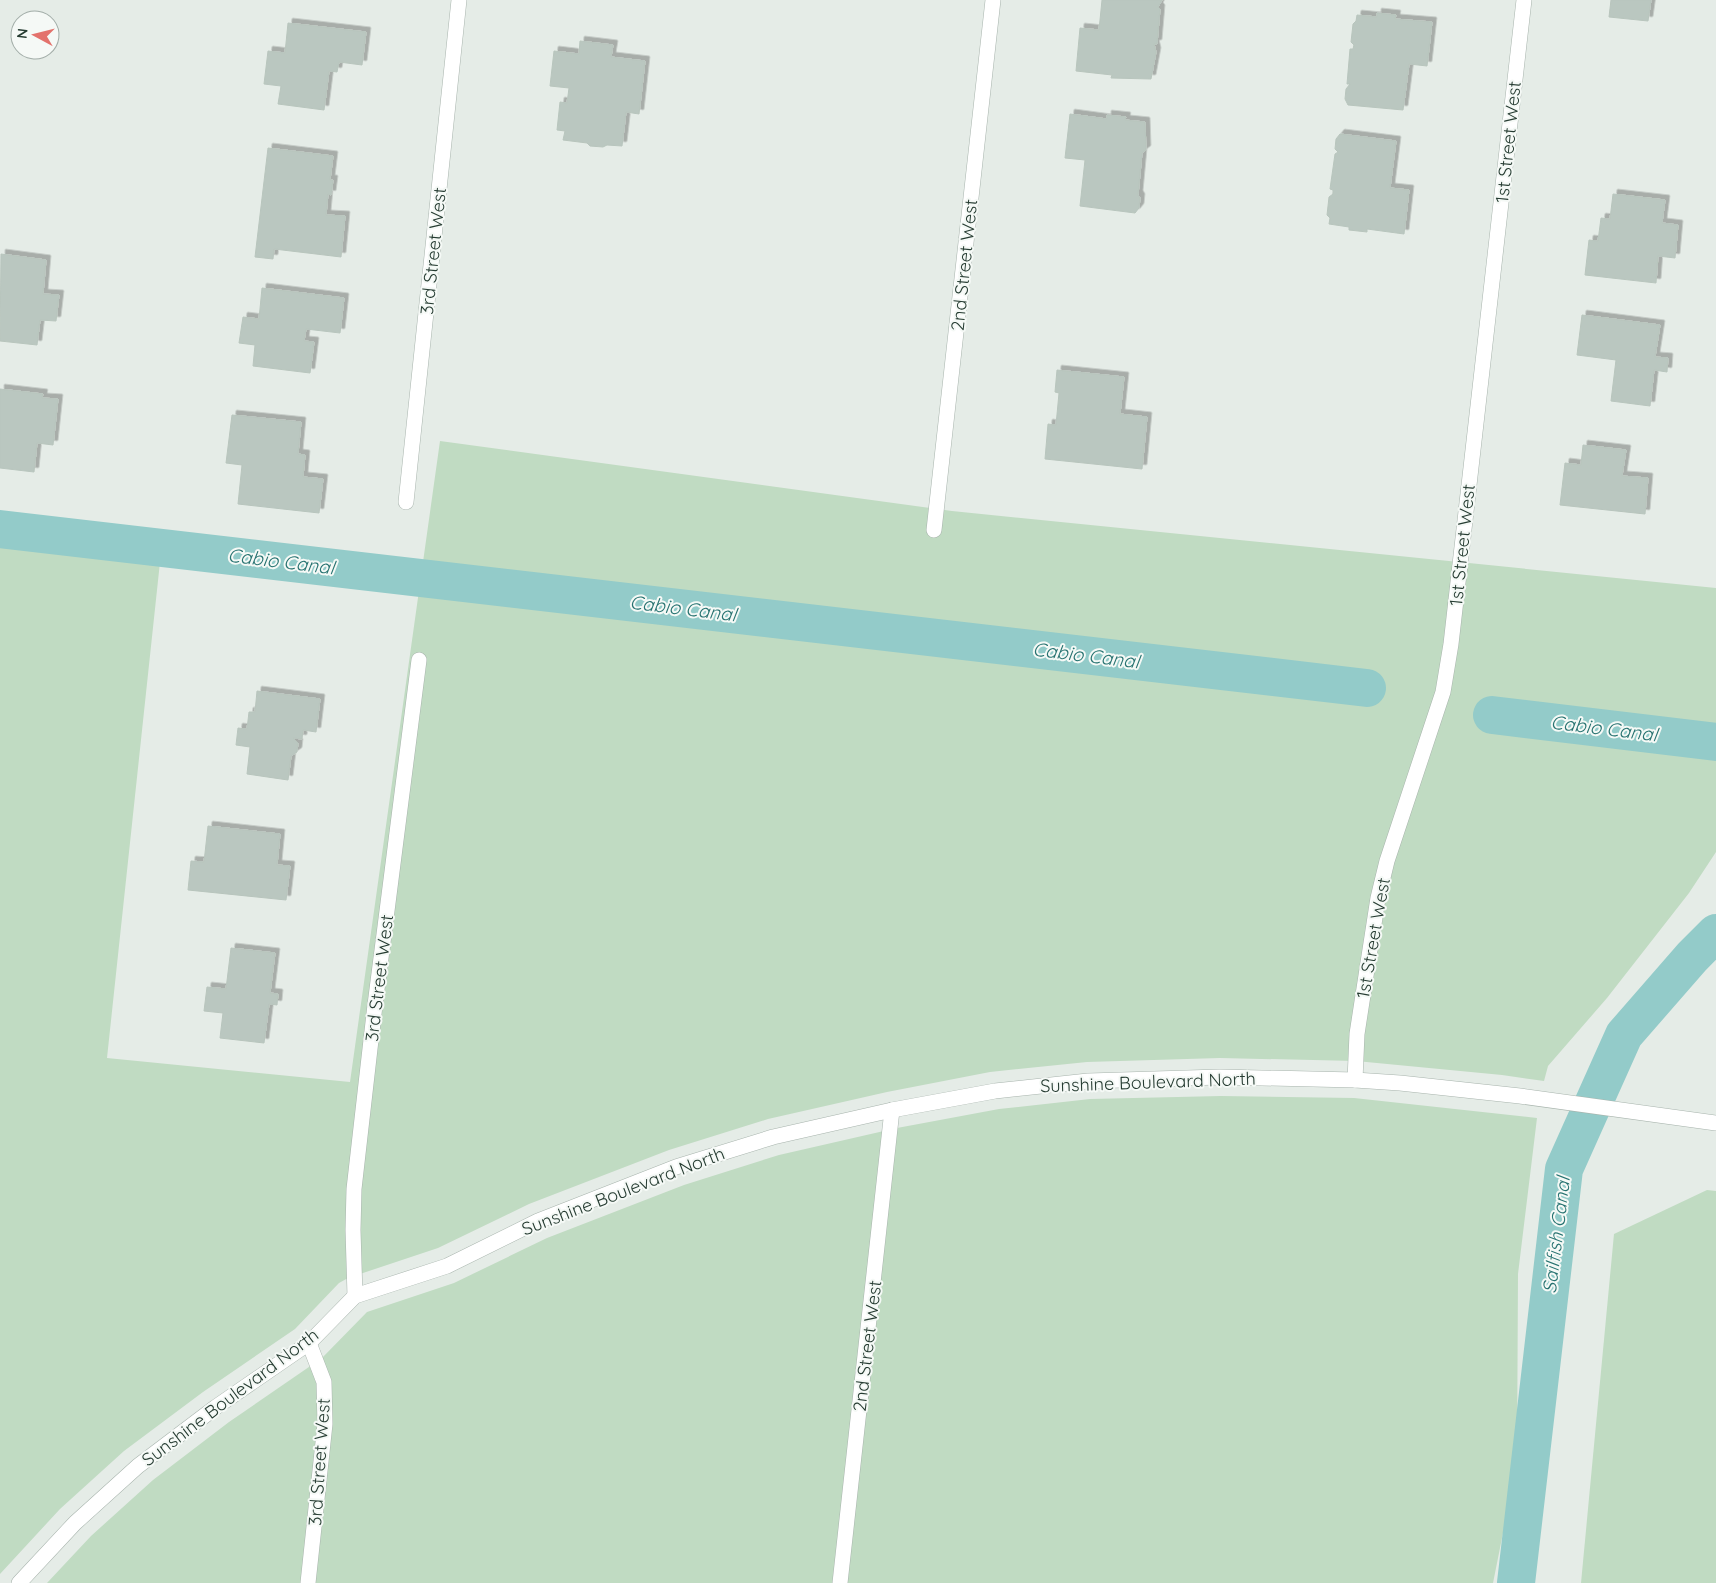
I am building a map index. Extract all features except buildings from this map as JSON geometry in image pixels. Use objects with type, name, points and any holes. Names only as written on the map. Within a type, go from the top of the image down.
[{"type":"street","name":"3rd Street West","points":[[406,502],[459,0]]},
{"type":"street","name":"2nd Street West","points":[[934,530],[993,0]]},
{"type":"street","name":"1st Street West","points":[[1354,1080],[1357,1034],[1378,898],[1387,861],[1443,692],[1451,644],[1524,0]]},
{"type":"street","name":"3rd Street West","points":[[355,1296],[354,1188],[419,660]]},
{"type":"street","name":"Sunshine Boulevard North","points":[[19,1583],[75,1523],[138,1466],[216,1407],[309,1343],[355,1296],[447,1266],[538,1221],[676,1167],[773,1137],[892,1110],[995,1090],[1088,1081],[1220,1077],[1354,1080],[1520,1096],[1639,1114],[1716,1123]]},
{"type":"street","name":"2nd Street West","points":[[840,1583],[892,1110]]},
{"type":"street","name":"3rd Street West","points":[[308,1583],[326,1424],[324,1382],[309,1343]]},
{"type":"green space","points":[[440,441],[952,511],[1716,588],[1716,852],[1689,893],[1607,998],[1548,1066],[1544,1081],[1502,1075],[1356,1061],[1220,1058],[1087,1062],[990,1072],[887,1092],[768,1119],[669,1150],[529,1204],[438,1248],[348,1278],[339,1283],[295,1329],[203,1392],[124,1451],[60,1509],[0,1574],[0,538],[160,562],[107,1058],[350,1082]]},
{"type":"green space","points":[[1221,1096],[1354,1098],[1537,1118],[1518,1274],[1517,1463],[1493,1583],[47,1583],[91,1536],[153,1480],[229,1422],[322,1358],[367,1312],[454,1283],[547,1238],[684,1185],[779,1155],[897,1128],[999,1109],[1090,1099]]},
{"type":"green space","points":[[1707,1190],[1716,1191],[1716,1583],[1581,1583],[1614,1234]]},
{"type":"waterway","name":"Cabio Canal","points":[[0,529],[1367,688]]},
{"type":"waterway","name":"Cabio Canal","points":[[1492,715],[1716,742]]},
{"type":"waterway","name":"Sailfish Canal","points":[[1516,1583],[1564,1169],[1624,1035],[1692,957],[1716,933]]}]
